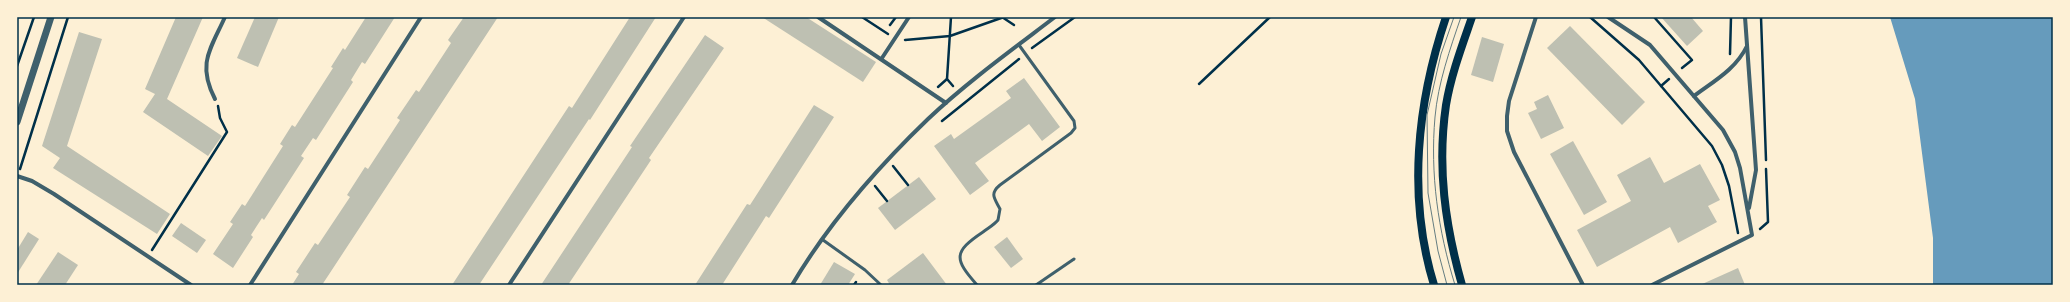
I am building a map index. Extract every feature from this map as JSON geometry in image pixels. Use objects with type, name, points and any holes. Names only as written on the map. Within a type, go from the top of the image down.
[{"type":"main road","points":[[1434,285],[1420,226],[1419,148],[1424,101],[1431,69],[1446,17]]},
{"type":"main road","points":[[1462,285],[1447,228],[1443,196],[1442,147],[1446,104],[1453,72],[1472,17]]},
{"type":"street","points":[[17,122],[51,17]]},
{"type":"street","points":[[215,100],[207,81],[205,66],[225,17]]},
{"type":"street","points":[[250,285],[422,17]]},
{"type":"street","points":[[509,285],[684,17]]},
{"type":"street","points":[[818,17],[882,58],[946,103]]},
{"type":"street","points":[[882,58],[908,17]]},
{"type":"street","points":[[792,285],[823,240],[870,180],[928,118],[1056,17]]},
{"type":"street","points":[[1536,17],[1509,101],[1507,131],[1514,152],[1583,285]]},
{"type":"street","points":[[1608,17],[1650,46],[1719,125],[1735,152],[1742,174],[1749,212],[1752,235],[1652,285]]},
{"type":"street","points":[[1745,17],[1756,170],[1749,212]]},
{"type":"street","points":[[1694,96],[1729,70],[1741,59],[1747,46]]},
{"type":"street","points":[[18,176],[32,181],[54,194],[190,285]]},
{"type":"lane","points":[[977,285],[962,267],[960,254],[967,242],[998,220],[1000,209],[993,198],[994,191],[1000,184],[1071,134],[1075,128],[1074,121],[1019,45]]},
{"type":"lane","points":[[823,240],[865,270],[881,285]]},
{"type":"lane","points":[[1036,285],[1074,259]]},
{"type":"path","points":[[17,66],[34,17]]},
{"type":"path","points":[[18,176],[68,17]]},
{"type":"path","points":[[862,17],[895,38]]},
{"type":"path","points":[[947,79],[951,17]]},
{"type":"path","points":[[905,40],[950,36],[1002,17],[1014,25]]},
{"type":"path","points":[[940,123],[1075,17]]},
{"type":"path","points":[[1199,84],[1270,17]]},
{"type":"path","points":[[1590,17],[1639,60],[1712,146],[1729,186],[1739,242]]},
{"type":"path","points":[[1654,17],[1692,60]]},
{"type":"path","points":[[1729,70],[1731,17]]},
{"type":"path","points":[[1761,17],[1768,222]]},
{"type":"path","points":[[148,258],[227,132],[215,100]]},
{"type":"path","points":[[36,102],[40,104]]},
{"type":"path","points":[[888,160],[908,185]]},
{"type":"path","points":[[889,172],[899,162]]},
{"type":"path","points":[[870,180],[887,201]]},
{"type":"path","points":[[871,192],[880,182]]},
{"type":"water","points":[[1890,17],[2053,17],[2053,285],[1933,285],[1933,238],[1915,99]]},
{"type":"building","points":[[176,17],[203,17],[167,99],[222,136],[208,156],[143,112],[155,94],[145,89]]},
{"type":"building","points":[[255,17],[279,17],[258,67],[237,58]]},
{"type":"building","points":[[366,17],[395,17],[365,64],[362,62],[351,80],[353,82],[316,140],[313,138],[301,156],[304,158],[264,220],[262,218],[251,235],[253,237],[233,268],[213,254],[233,224],[230,222],[242,204],[245,206],[283,146],[280,144],[292,125],[295,127],[333,68],[331,67],[343,48],[345,50]]},
{"type":"building","points":[[464,17],[498,17],[322,285],[292,285],[299,274],[296,272],[315,243],[318,245],[350,197],[347,195],[365,167],[368,169],[400,120],[397,118],[416,90],[419,92],[451,43],[448,40]]},
{"type":"building","points":[[630,17],[656,17],[590,120],[589,119],[479,285],[452,285],[569,106],[572,108]]},
{"type":"building","points":[[762,17],[806,17],[876,62],[863,82]]},
{"type":"building","points":[[1661,17],[1691,17],[1703,31],[1687,46]]},
{"type":"building","points":[[1570,26],[1645,102],[1622,125],[1547,48]]},
{"type":"building","points":[[79,32],[102,39],[67,146],[170,214],[157,234],[53,168],[60,158],[42,146]]},
{"type":"building","points":[[705,35],[724,48],[649,158],[651,160],[568,285],[541,285],[632,147],[630,146]]},
{"type":"building","points":[[1482,37],[1504,44],[1493,82],[1471,75]]},
{"type":"building","points":[[1024,78],[1060,127],[1042,141],[1029,124],[975,163],[989,181],[970,195],[934,146],[951,134],[954,139],[1011,98],[1006,91]]},
{"type":"building","points":[[1548,95],[1564,128],[1541,139],[1528,113],[1537,109],[1534,102]]},
{"type":"building","points":[[814,105],[834,117],[769,218],[766,216],[722,285],[695,285],[747,204],[750,205]]},
{"type":"building","points":[[1573,141],[1607,202],[1584,215],[1550,154]]},
{"type":"building","points":[[1650,157],[1664,183],[1700,164],[1720,200],[1708,206],[1717,222],[1678,243],[1670,227],[1597,267],[1577,230],[1631,201],[1617,175]]},
{"type":"building","points":[[919,177],[936,199],[895,230],[878,208]]},
{"type":"building","points":[[181,223],[206,240],[197,253],[172,236]]},
{"type":"building","points":[[28,232],[39,239],[17,274],[17,250]]},
{"type":"building","points":[[1007,237],[1023,259],[1011,268],[994,247]]},
{"type":"building","points":[[58,252],[78,265],[65,285],[36,285]]},
{"type":"building","points":[[923,253],[947,285],[890,285],[887,280]]},
{"type":"building","points":[[834,262],[855,274],[848,285],[820,285]]},
{"type":"building","points":[[1738,268],[1745,285],[1700,285]]},
{"type":"tram line","points":[[1447,285],[1438,251],[1428,193],[1427,115],[1441,54],[1454,17]]},
{"type":"tram line","points":[[1455,285],[1440,223],[1435,181],[1434,138],[1435,117],[1439,92],[1445,66],[1461,17]]}]
